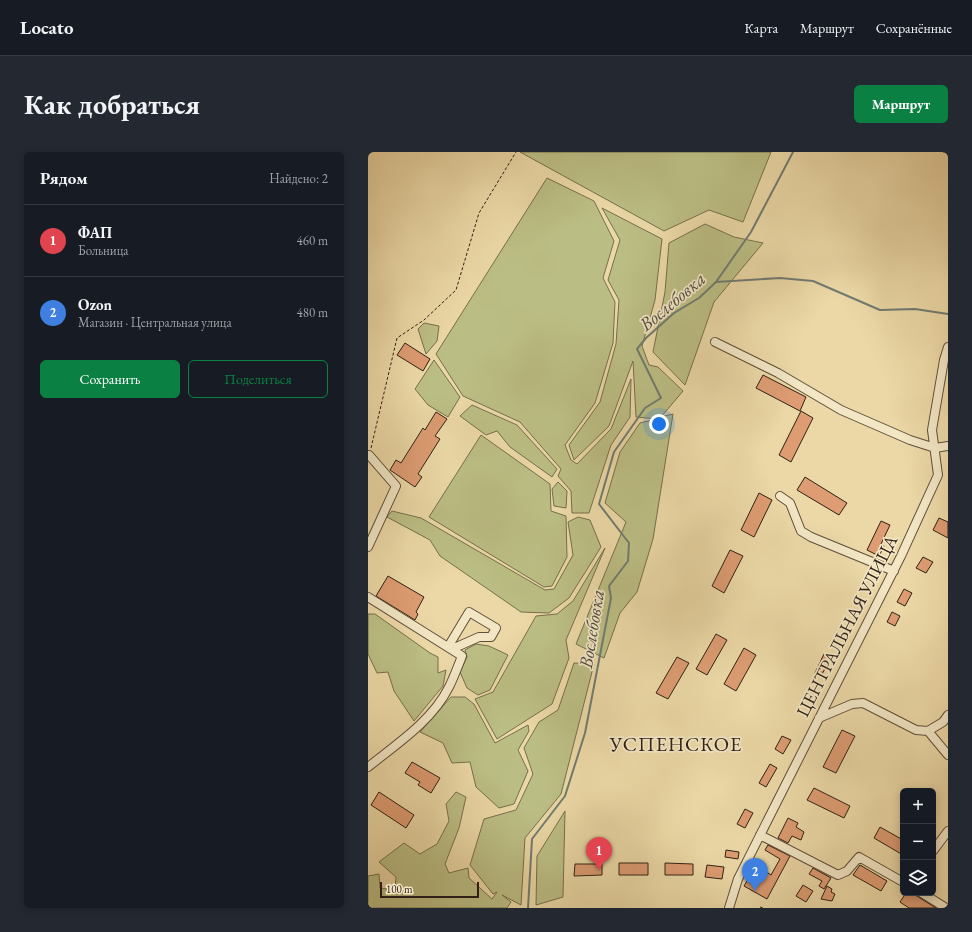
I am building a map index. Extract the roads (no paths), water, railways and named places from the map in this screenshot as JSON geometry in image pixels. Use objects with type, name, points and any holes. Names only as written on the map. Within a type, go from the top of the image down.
[{"type":"street","points":[[715,342],[778,373],[841,410],[910,440],[935,448],[948,446]]},
{"type":"street","name":"ЦЕНТРАЛЬНАЯ УЛИЦА","points":[[729,908],[738,879],[894,571],[938,475],[932,430],[944,360],[948,347]]},
{"type":"street","points":[[368,547],[396,486],[369,455]]},
{"type":"street","points":[[780,496],[790,502],[801,531],[811,537],[894,571]]},
{"type":"street","points":[[368,598],[462,656],[449,688],[439,703],[415,730],[368,767]]},
{"type":"street","points":[[469,612],[496,628],[491,637],[479,637],[450,648],[469,612]]},
{"type":"street","points":[[819,718],[852,704],[863,703],[916,730],[928,731],[943,722],[948,715]]},
{"type":"street","points":[[928,731],[948,756]]},
{"type":"street","points":[[936,847],[948,831]]},
{"type":"street","points":[[760,835],[838,875],[846,871],[859,857],[900,880]]},
{"type":"street","points":[[927,896],[946,908]]},
{"type":"waterway","name":"Вослебовка","points":[[528,908],[532,839],[565,796],[585,733],[611,598],[609,586],[628,561],[629,543],[599,504],[614,452],[645,408],[661,398],[637,349],[646,338],[674,313],[699,298],[716,282],[751,232],[793,152]]},
{"type":"waterway","points":[[716,282],[780,278],[813,281],[880,310],[915,309],[948,314]]},
{"type":"place","name":"ФАП","points":[[599,870]]},
{"type":"place","name":"Ozon","points":[[755,891]]},
{"type":"district","name":"УСПЕНСКОЕ","points":[[676,744]]}]
